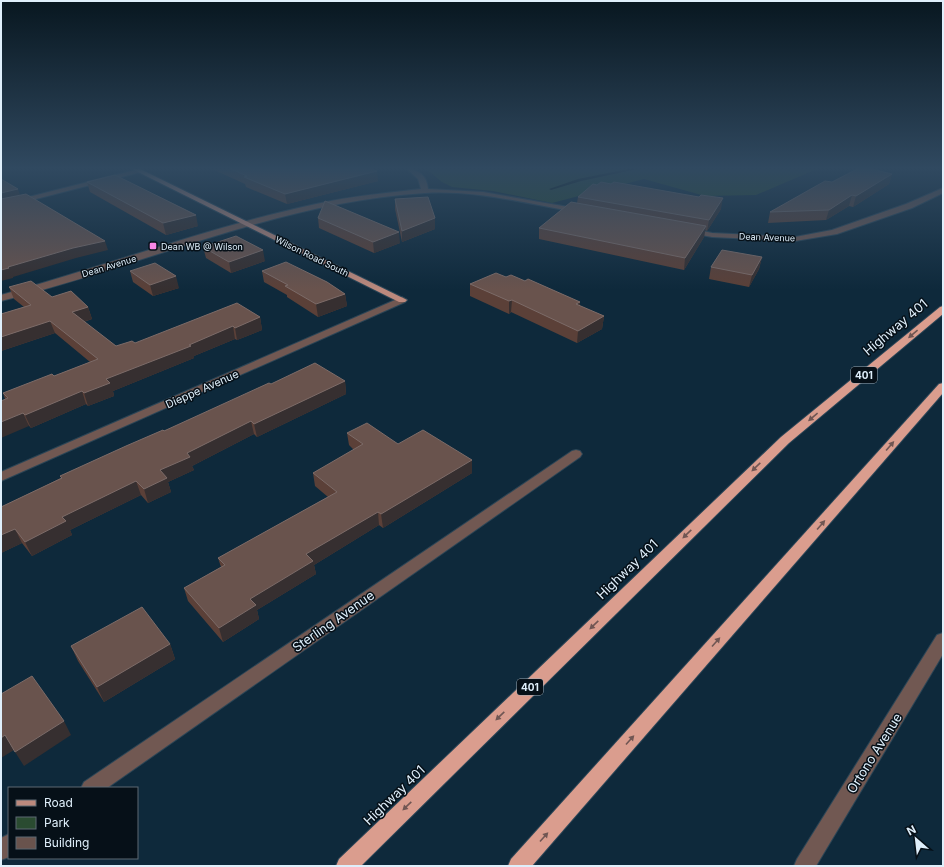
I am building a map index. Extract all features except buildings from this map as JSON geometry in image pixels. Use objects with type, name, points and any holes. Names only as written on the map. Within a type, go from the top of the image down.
[{"type":"highway","name":"Highway 401","points":[[346,866],[785,440],[943,309]]},
{"type":"highway","points":[[518,866],[943,386]]},
{"type":"main road","name":"Wilson Road South","points":[[217,209],[402,300]]},
{"type":"street","name":"Dean Avenue","points":[[1,298],[247,224],[282,214],[306,209]]},
{"type":"street","name":"Dean Avenue","points":[[574,209],[588,212]]},
{"type":"street","name":"Dean Avenue","points":[[681,229],[712,235],[795,239],[834,232],[899,209]]},
{"type":"street","name":"Dieppe Avenue","points":[[1,477],[402,300]]},
{"type":"street","name":"Sterling Avenue","points":[[92,787],[576,454]]},
{"type":"street","name":"Ortono Avenue","points":[[804,866],[943,640]]},
{"type":"place","name":"Dean WB @ Wilson","points":[[153,246]]}]
